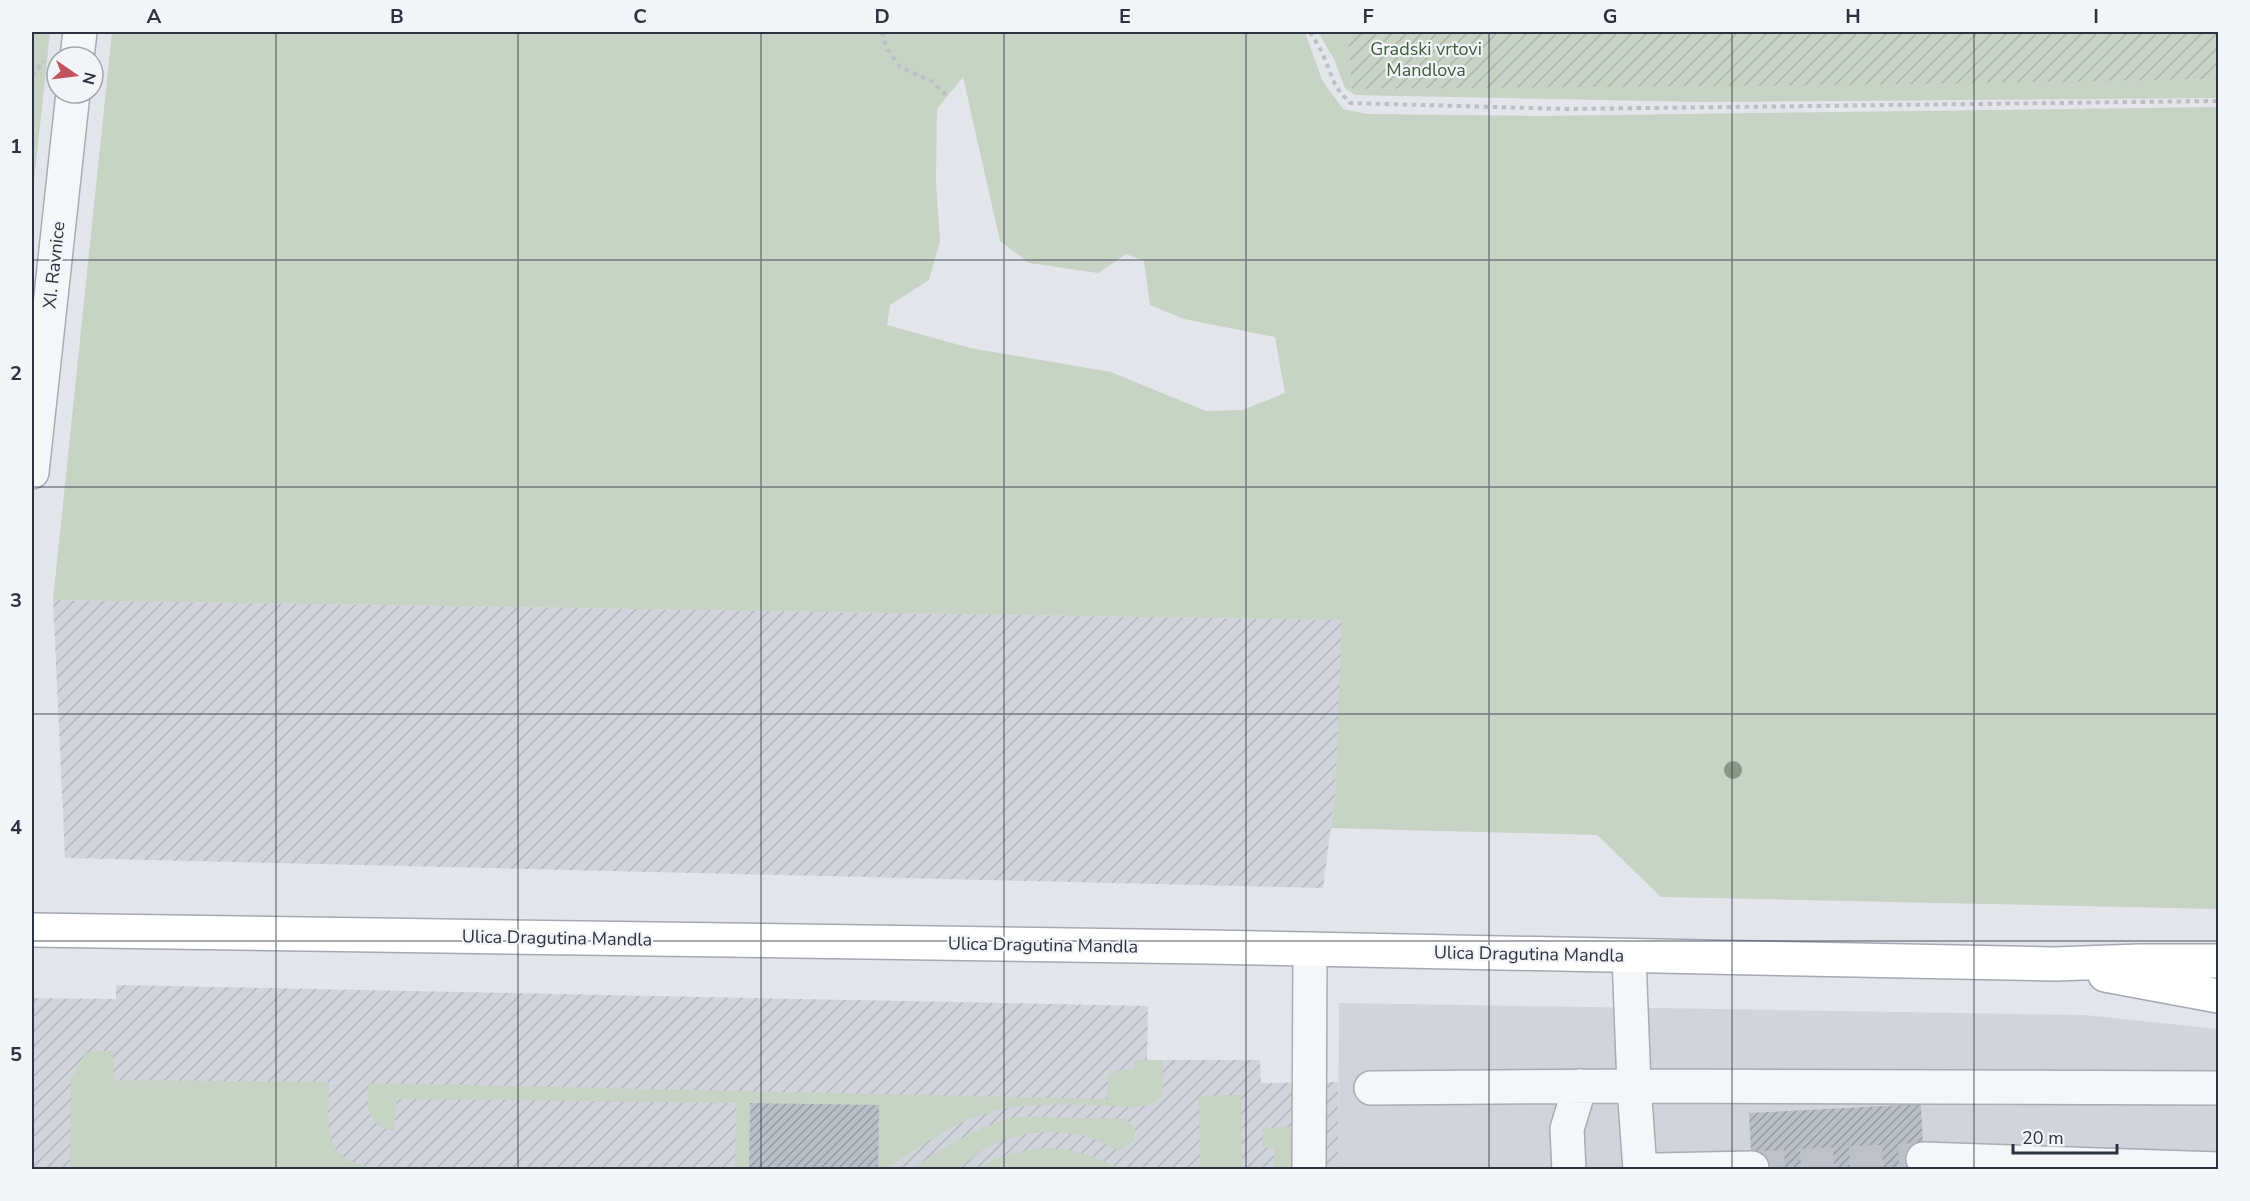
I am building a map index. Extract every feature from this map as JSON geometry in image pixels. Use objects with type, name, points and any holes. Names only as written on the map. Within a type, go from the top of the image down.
[{"type":"main road","name":"Ulica Dragutina Mandla","points":[[32,930],[1310,949],[2054,964],[2218,961]]},
{"type":"main road","name":"Ulica Dragutina Mandla","points":[[2054,964],[2218,996]]},
{"type":"street","name":"XI. Ravnice","points":[[32,472],[72,105]]},
{"type":"street","points":[[1309,1170],[1310,949]]},
{"type":"street","points":[[1629,956],[1640,1170]]},
{"type":"street","points":[[1569,1170],[1567,1129],[1580,1086]]},
{"type":"street","points":[[1371,1088],[1634,1086],[2218,1088]]},
{"type":"street","points":[[1923,1159],[2218,1169]]},
{"type":"street","points":[[1657,1170],[1752,1168]]},
{"type":"path","points":[[882,32],[886,47],[900,67],[933,82],[948,97]]},
{"type":"path","points":[[1310,32],[1322,52],[1336,87],[1350,103],[1577,108],[2218,101]]},
{"type":"shaded area","points":[[53,600],[1343,620],[1335,795],[1323,888],[65,858]]},
{"type":"shaded area","points":[[116,985],[1148,1006],[1147,1060],[1260,1060],[1261,1083],[1338,1082],[1338,1169],[32,1170],[32,998],[116,999]]},
{"type":"shaded area","points":[[1339,1003],[2085,1015],[2218,1029],[2218,1169],[1338,1170]]},
{"type":"green space","points":[[32,32],[50,32],[49,45],[45,45],[45,79],[32,200]]},
{"type":"green space","points":[[112,32],[1303,32],[1322,80],[1343,109],[1367,114],[1539,116],[2218,107],[2218,909],[1661,897],[1597,835],[1331,828],[1335,795],[1342,620],[53,600]],"holes":[[[963,77],[1000,241],[1029,263],[1098,273],[1126,254],[1144,261],[1150,305],[1184,319],[1275,337],[1285,393],[1242,410],[1206,411],[1111,372],[970,348],[887,325],[890,305],[929,280],[940,241],[936,183],[937,109]]]},
{"type":"green space","points":[[1318,32],[1347,32],[1352,89],[2218,79],[2218,98],[1703,102],[1355,95],[1345,88],[1334,59]]},
{"type":"green space","name":"Gradski vrtovi Mandlova","points":[[1347,32],[2218,32],[2218,79],[1352,89]]},
{"type":"green space","points":[[91,1051],[113,1051],[114,1080],[329,1082],[329,1124],[335,1147],[354,1163],[370,1167],[370,1169],[70,1169],[71,1079],[85,1054]]},
{"type":"green space","points":[[1135,1060],[1162,1060],[1162,1092],[1155,1102],[1137,1107],[1047,1105],[995,1111],[952,1128],[886,1169],[878,1169],[879,1105],[749,1170],[735,1169],[736,1103],[397,1099],[394,1131],[373,1120],[368,1100],[368,1083],[1107,1099],[1108,1076],[1115,1070],[1134,1069]]},
{"type":"green space","points":[[1241,1095],[1242,1169],[1200,1169],[1199,1096]]},
{"type":"green space","points":[[1013,1118],[1126,1119],[1135,1129],[1134,1141],[1118,1151],[1086,1137],[1069,1133],[1034,1133],[1017,1136],[984,1149],[954,1170],[912,1169],[974,1132]]},
{"type":"green space","points":[[1291,1127],[1291,1169],[1274,1169],[1274,1148],[1263,1148],[1263,1128]]},
{"type":"green space","points":[[1037,1148],[1079,1152],[1117,1169],[979,1169],[994,1159]]},
{"type":"building","points":[[750,1103],[879,1105],[878,1170],[749,1170]]},
{"type":"building","points":[[1921,1104],[1924,1170],[1752,1170],[1749,1113]]},
{"type":"tunnel","points":[[1752,1168],[1923,1159]]}]
